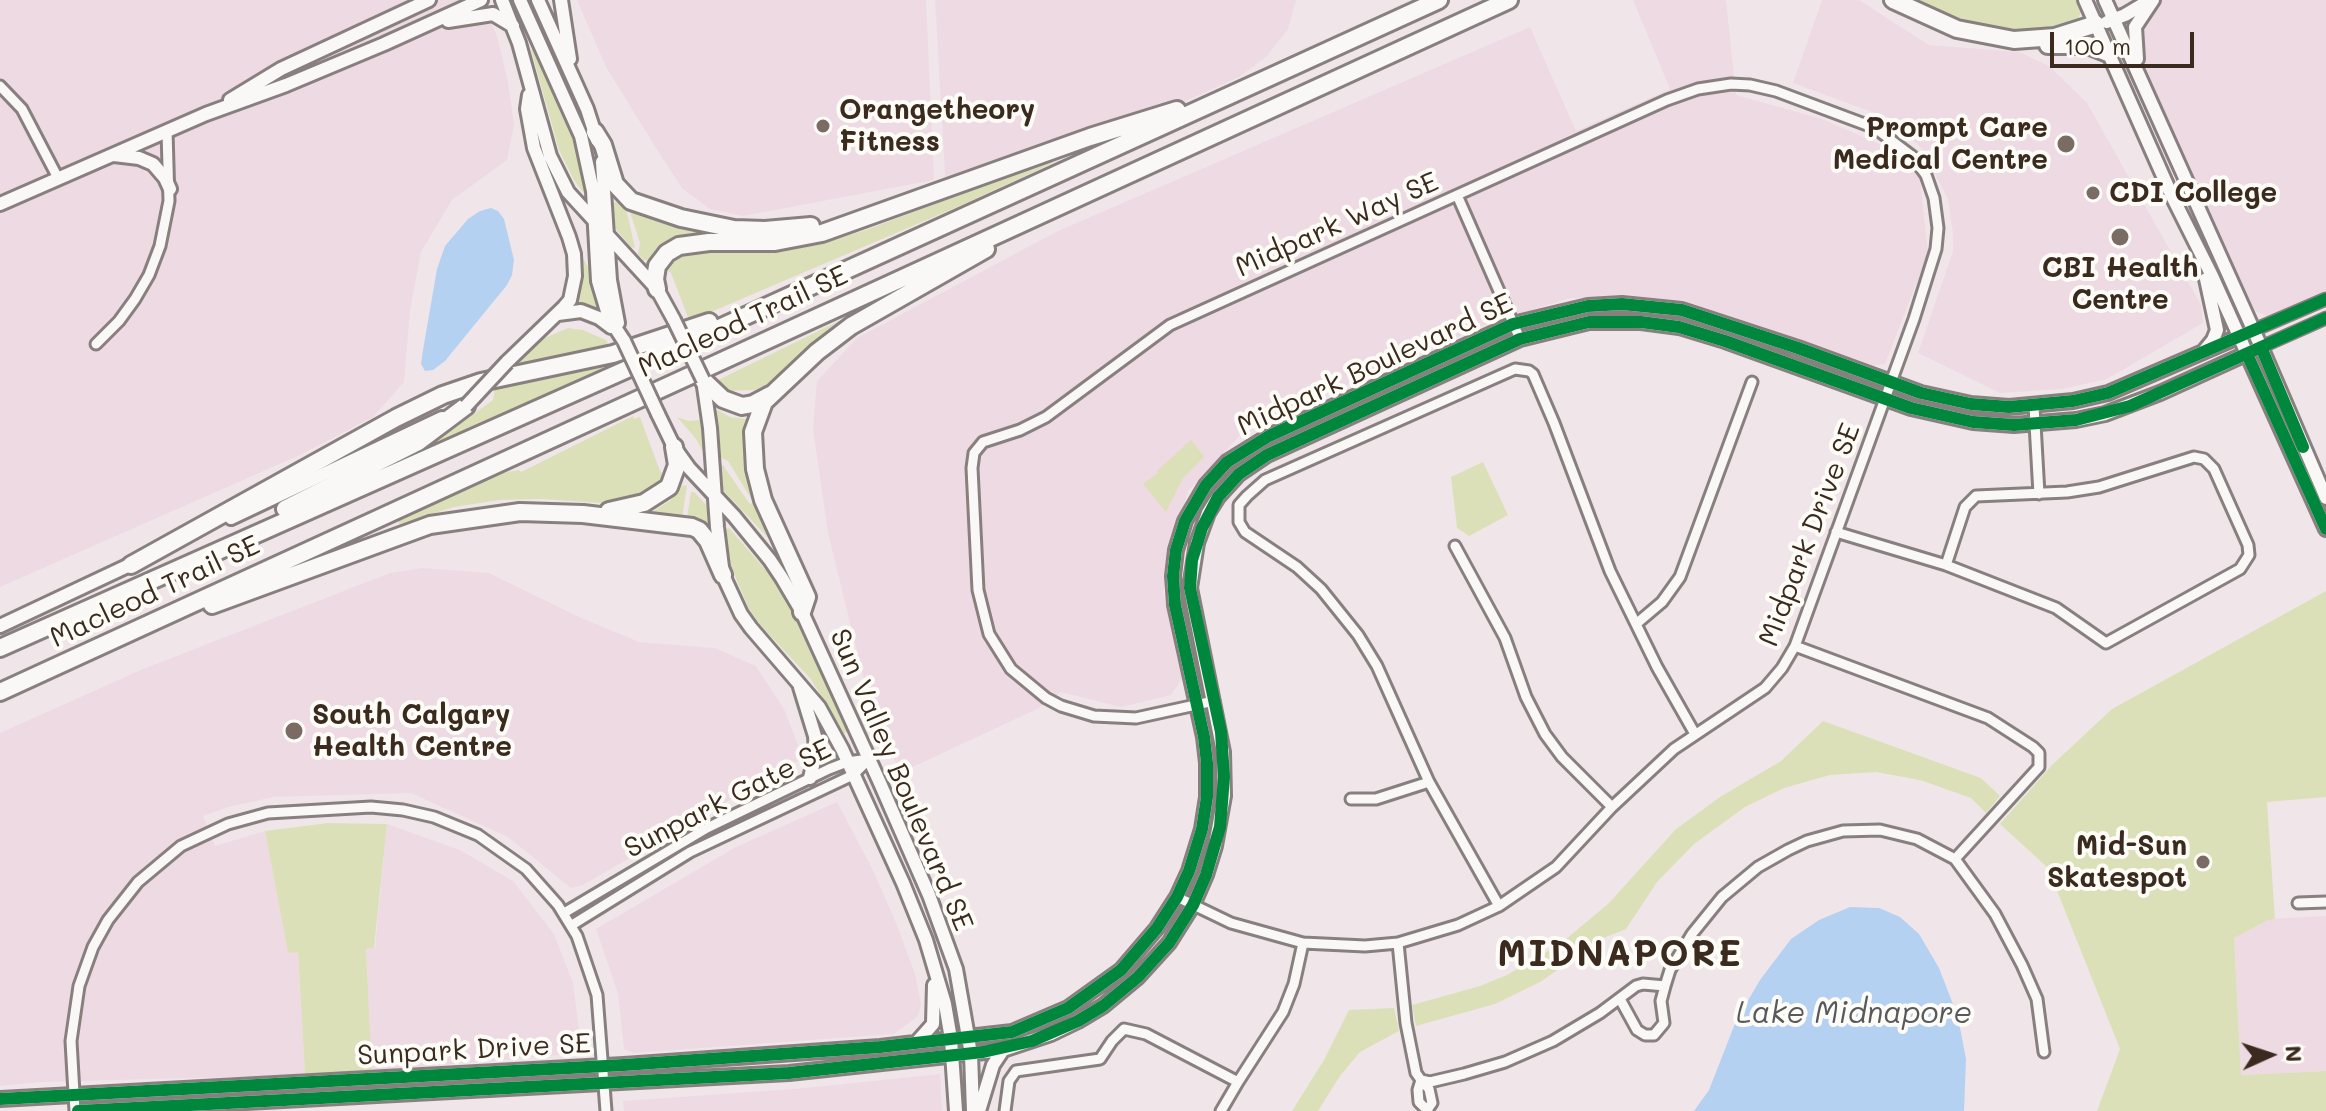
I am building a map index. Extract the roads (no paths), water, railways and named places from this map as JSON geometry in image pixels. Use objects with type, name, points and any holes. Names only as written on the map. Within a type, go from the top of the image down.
[{"type":"highway","name":"Macleod Trail SE","points":[[0,648],[816,284],[1439,0]]},
{"type":"highway","name":"Macleod Trail SE","points":[[0,692],[1509,0]]},
{"type":"highway","points":[[1893,0],[1969,33],[2014,40],[2035,40],[2096,24]]},
{"type":"highway","points":[[2035,40],[2045,45],[2088,45],[2108,53]]},
{"type":"highway","points":[[657,289],[657,266],[667,253],[679,246],[692,243],[775,242],[849,226],[1090,137],[1247,88]]},
{"type":"highway","points":[[595,132],[603,145],[619,191],[631,201],[681,218],[734,229],[765,230],[821,225],[880,212]]},
{"type":"highway","points":[[802,612],[807,597],[763,500],[755,469],[753,432],[764,402],[817,352],[851,326],[1082,195]]},
{"type":"highway","points":[[131,565],[443,395],[481,382],[613,354],[816,284]]},
{"type":"highway","points":[[703,380],[723,399],[742,406],[762,401],[776,390]]},
{"type":"highway","points":[[123,592],[418,442],[466,406]]},
{"type":"highway","points":[[583,514],[634,507],[661,494],[669,487],[676,473],[674,447]]},
{"type":"highway","points":[[80,655],[430,525],[492,514],[553,511],[692,527],[708,541],[723,575]]},
{"type":"street","points":[[206,114],[281,69],[429,0]]},
{"type":"street","points":[[0,204],[206,114],[286,85],[481,0]]},
{"type":"street","name":"Sun Valley Boulevard SE","points":[[502,0],[513,27],[550,156],[568,192],[657,289],[703,380],[723,575],[751,628],[819,707],[903,883],[945,1004],[956,1111]]},
{"type":"street","points":[[520,0],[581,136],[590,169],[602,301],[624,341]]},
{"type":"street","points":[[538,0],[595,132],[605,182],[612,298],[624,341]]},
{"type":"street","points":[[561,0],[573,78]]},
{"type":"street","points":[[2085,0],[2326,529]]},
{"type":"street","points":[[2105,0],[2326,498]]},
{"type":"street","points":[[2113,17],[2136,0]]},
{"type":"street","points":[[2096,24],[2151,0]]},
{"type":"street","points":[[2140,78],[2135,27],[2151,0]]},
{"type":"street","points":[[425,26],[486,13],[503,18],[513,27]]},
{"type":"street","name":"Midpark Way SE","points":[[1214,701],[1136,718],[1094,716],[1061,706],[1046,698],[1011,669],[989,634],[978,590],[972,483],[974,453],[986,440],[1020,430],[1046,417],[1170,325],[1673,98],[1708,86],[1740,84],[1764,88],[1875,128],[1902,146],[1930,185],[1937,213],[1936,249],[1891,383]]},
{"type":"street","points":[[0,86],[27,117],[58,178]]},
{"type":"street","points":[[0,626],[466,406],[570,300],[575,276],[574,254],[534,148],[527,109],[531,88]]},
{"type":"street","points":[[96,344],[119,321],[149,275],[164,233],[170,189],[167,131]]},
{"type":"street","points":[[110,155],[139,158],[153,164],[170,189]]},
{"type":"street","points":[[1457,195],[1520,339]]},
{"type":"street","points":[[2182,216],[2207,282],[2217,325],[2213,340],[2198,355]]},
{"type":"street","points":[[2254,330],[2326,299]]},
{"type":"street","name":"Midpark Boulevard SE","points":[[951,1039],[1012,1032],[1044,1020],[1094,991],[1135,956],[1177,897],[1198,842],[1207,797],[1206,754],[1178,623],[1173,576],[1176,550],[1185,521],[1200,494],[1215,474],[1241,451],[1513,324],[1588,306],[1622,304],[1682,310],[1921,393],[1971,404],[2034,406],[2108,393],[2254,330]]},
{"type":"street","points":[[554,316],[572,311],[590,313],[609,325],[624,341]]},
{"type":"street","points":[[2261,347],[2326,318]]},
{"type":"street","name":"Midpark Boulevard SE","points":[[952,1056],[1003,1050],[1051,1034],[1103,1006],[1153,961],[1169,943],[1193,905],[1211,860],[1224,796],[1223,752],[1195,619],[1191,572],[1205,520],[1229,484],[1267,455],[1520,339],[1589,322],[1641,322],[1679,327],[1934,415],[1973,422],[2035,425],[2076,420],[2130,406],[2261,347]]},
{"type":"street","name":"Sun Valley Boulevard SE","points":[[624,341],[674,447],[770,560],[802,612],[943,931],[961,989],[976,1111]]},
{"type":"street","points":[[1499,906],[1429,782],[1390,691],[1358,635],[1310,578],[1245,532],[1239,522],[1239,505],[1265,480],[1515,369],[1529,371],[1554,423],[1610,571],[1695,734]]},
{"type":"street","points":[[1636,624],[1662,602],[1680,577],[1752,382]]},
{"type":"street","name":"Midpark Drive SE","points":[[1177,897],[1231,923],[1303,943],[1365,946],[1398,943],[1458,925],[1499,906],[1556,867],[1612,807],[1674,749],[1765,688],[1782,668],[1795,646],[1891,383]]},
{"type":"street","points":[[2034,406],[2039,494]]},
{"type":"street","points":[[1836,532],[1946,565],[2056,608],[2106,643],[2240,569],[2248,559],[2248,545],[2214,469],[2200,457],[2187,458],[2151,473],[2099,487],[2039,494],[1984,494],[1971,499],[1965,507],[1946,565]]},
{"type":"street","points":[[1455,546],[1505,638],[1526,697],[1545,734],[1562,757],[1612,807]]},
{"type":"street","points":[[1795,646],[1978,714],[2013,732],[2039,753],[2039,767],[1955,859]]},
{"type":"street","points":[[798,680],[815,736],[816,753],[810,778]]},
{"type":"street","name":"Sunpark Gate SE","points":[[572,925],[690,852],[869,759]]},
{"type":"street","name":"Sunpark Gate SE","points":[[564,913],[707,828],[810,778],[850,768]]},
{"type":"street","points":[[1351,799],[1376,799],[1429,782]]},
{"type":"street","points":[[76,1111],[71,1041],[74,1007],[83,971],[115,909],[145,875],[181,846],[216,828],[268,813],[385,808],[434,817],[478,835],[539,881],[564,913],[587,960],[597,995],[606,1111]]},
{"type":"street","points":[[1620,999],[1637,1030],[1645,1035],[1654,1035],[1664,1023],[1661,1001],[1670,970],[1692,934],[1722,897],[1758,867],[1807,841],[1843,831],[1880,830],[1917,839],[1955,859],[1995,914],[2017,953],[2037,999],[2044,1052]]},
{"type":"street","points":[[2298,903],[2326,902]]},
{"type":"street","points":[[1221,1111],[1283,1012],[1294,984],[1303,943]]},
{"type":"street","points":[[1398,943],[1406,1023],[1416,1073],[1429,1089],[1432,1103],[1426,1111]]},
{"type":"street","points":[[917,1042],[933,1024],[934,966]]},
{"type":"street","points":[[1421,1080],[1430,1082],[1505,1062],[1553,1041],[1643,984],[1665,986]]},
{"type":"street","points":[[1005,1111],[1009,1081],[1016,1071],[1100,1059],[1124,1029],[1146,1034],[1238,1082]]},
{"type":"street","name":"Sunpark Drive SE","points":[[0,1099],[604,1067],[827,1052],[951,1039]]},
{"type":"street","points":[[976,1111],[993,1065],[1003,1050]]},
{"type":"street","name":"Sunpark Drive SE","points":[[76,1111],[789,1073],[952,1056]]},
{"type":"water","points":[[491,208],[504,219],[514,260],[512,275],[445,361],[433,370],[425,371],[421,364],[423,350],[437,269],[445,246],[468,219]]},
{"type":"water","name":"Lake Midnapore","points":[[1850,907],[1879,908],[1900,917],[1919,934],[1939,968],[1958,1017],[1966,1059],[1964,1111],[1694,1111],[1709,1090],[1736,1021],[1760,980],[1791,939],[1819,920]]},
{"type":"place","name":"Orangetheory Fitness","points":[[823,126]]},
{"type":"place","name":"Prompt Care Medical Centre","points":[[2066,144]]},
{"type":"place","name":"CDI College","points":[[2093,193]]},
{"type":"place","name":"CBI Health Centre","points":[[2120,237]]},
{"type":"place","name":"South Calgary Health Centre","points":[[294,731]]},
{"type":"place","name":"Mid-Sun Skatespot","points":[[2203,862]]},
{"type":"district","name":"MIDNAPORE","points":[[1620,955]]}]
